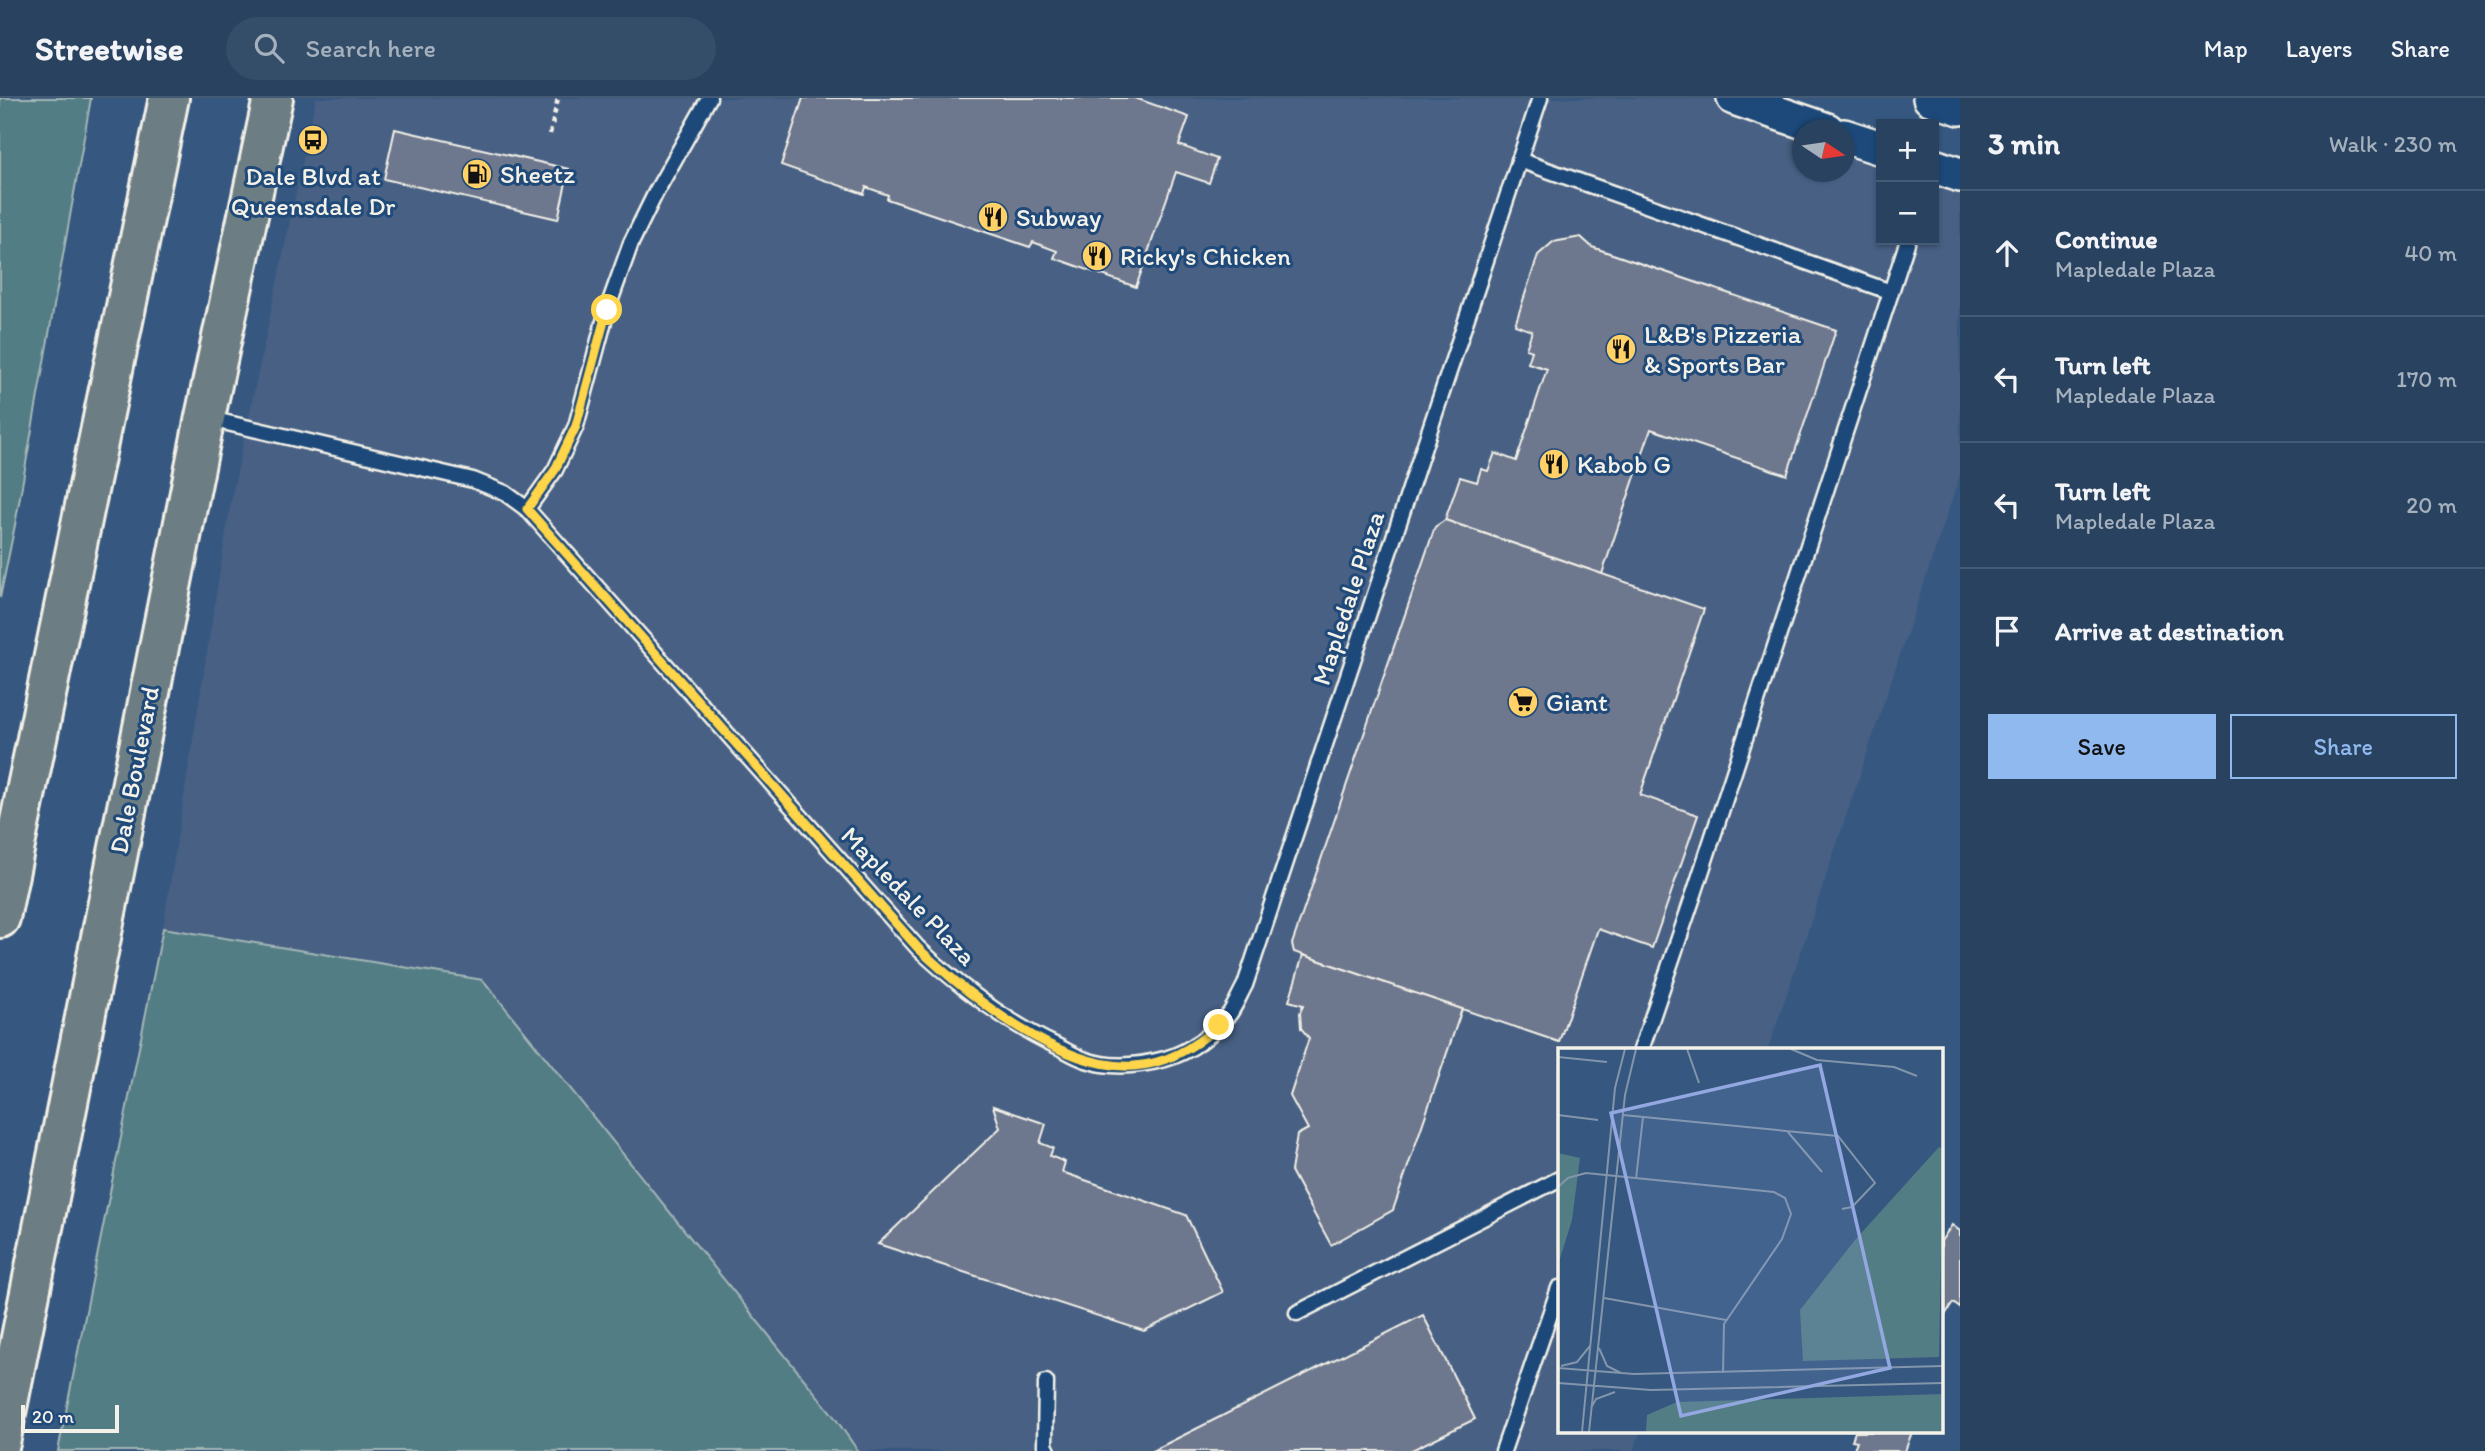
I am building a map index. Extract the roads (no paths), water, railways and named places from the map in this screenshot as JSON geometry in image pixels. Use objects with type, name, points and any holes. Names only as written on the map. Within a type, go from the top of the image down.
[{"type":"main road","points":[[0,918],[169,98]]},
{"type":"main road","name":"Dale Boulevard","points":[[0,1443],[205,417],[273,98]]},
{"type":"street","points":[[1734,98],[1795,119]]},
{"type":"street","points":[[1930,98],[1960,108]]},
{"type":"street","points":[[1855,139],[1876,146]]},
{"type":"street","points":[[1939,168],[1960,175]]},
{"type":"lane","points":[[527,509],[555,470],[576,426],[607,310],[631,243],[656,192],[709,98]]},
{"type":"lane","name":"Mapledale Plaza","points":[[205,417],[473,480],[505,494],[527,509],[918,948],[945,973],[984,1004],[1036,1037],[1087,1060],[1117,1066],[1136,1066],[1171,1057],[1189,1049],[1219,1025],[1230,1012],[1245,985],[1540,98]]},
{"type":"lane","points":[[1519,160],[1891,292]]},
{"type":"lane","points":[[1642,1048],[1906,245]]},
{"type":"lane","points":[[1297,1313],[1558,1181]]},
{"type":"lane","points":[[1503,1451],[1558,1291]]},
{"type":"lane","points":[[1046,1382],[1045,1445],[1048,1451]]},
{"type":"place","name":"Dale Blvd at Queensdale Dr","points":[[313,140]]},
{"type":"place","name":"Sheetz","points":[[477,174]]},
{"type":"place","name":"Subway","points":[[993,217]]},
{"type":"place","name":"Ricky's Chicken","points":[[1097,256]]},
{"type":"place","name":"L&B's Pizzeria & Sports Bar","points":[[1621,349]]},
{"type":"place","name":"Kabob G","points":[[1554,464]]},
{"type":"place","name":"Giant","points":[[1523,702]]}]
